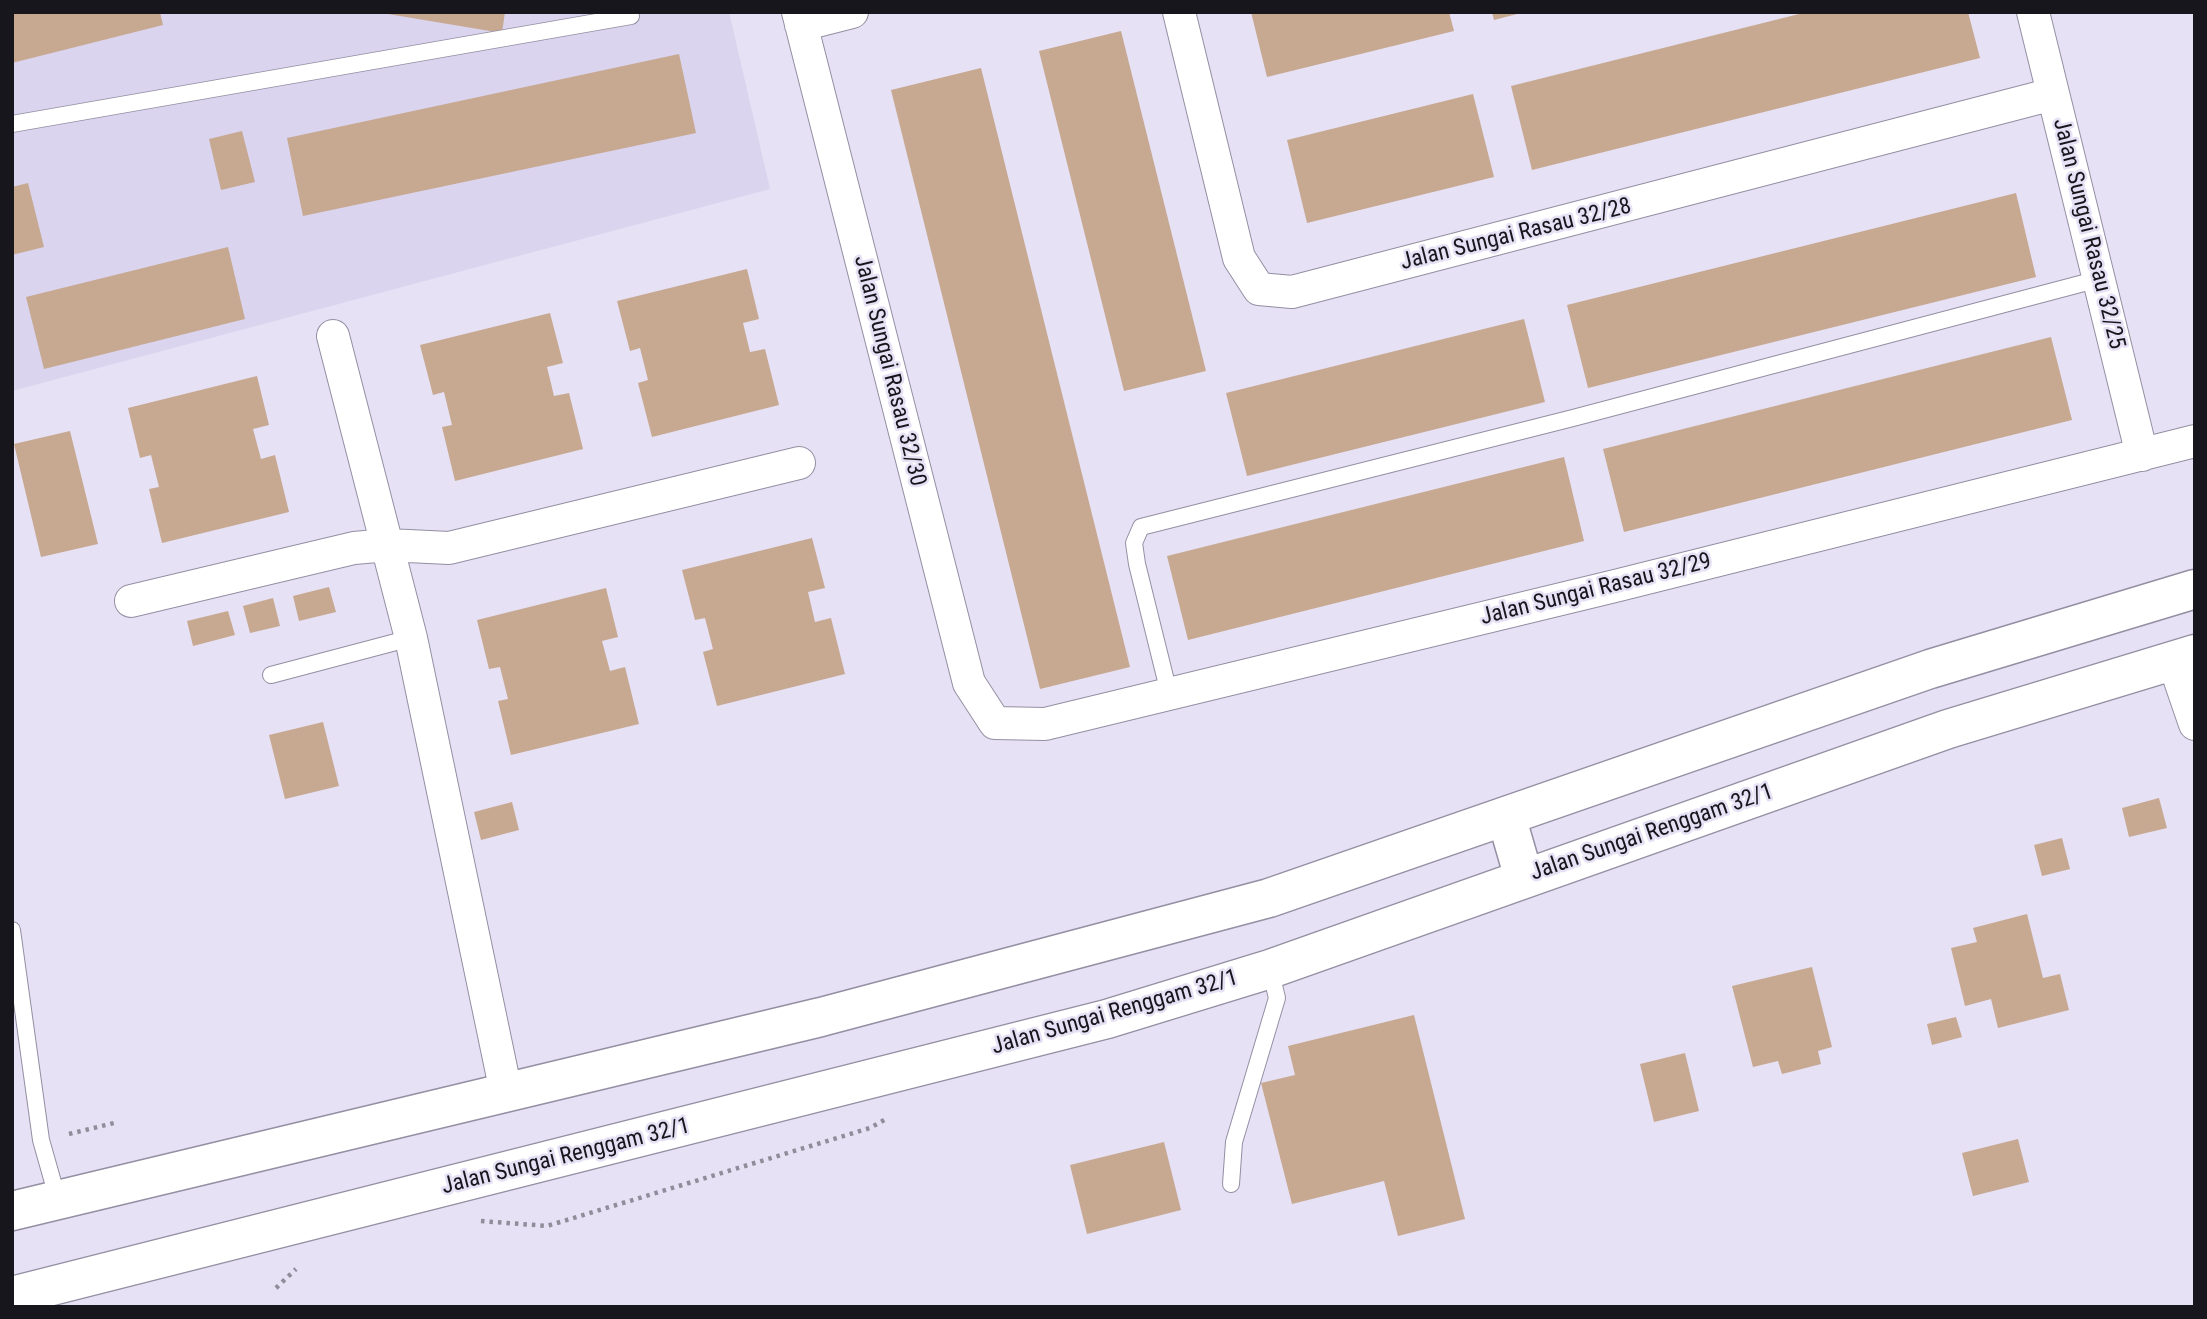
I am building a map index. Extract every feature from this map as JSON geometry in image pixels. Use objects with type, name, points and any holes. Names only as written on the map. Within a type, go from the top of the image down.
[{"type":"main road","points":[[12,1212],[821,1017],[1244,905],[1930,669],[2195,589]]},
{"type":"main road","name":"Jalan Sungai Renggam 32/1","points":[[22,1299],[1107,1019],[1270,969],[1948,729],[2184,657]]},
{"type":"main road","points":[[1506,816],[1524,878]]},
{"type":"street","points":[[799,19],[852,12]]},
{"type":"street","name":"Jalan Sungai Rasau 32/28","points":[[1179,12],[1239,258],[1259,289],[1292,292],[2053,94]]},
{"type":"street","name":"Jalan Sungai Rasau 32/25","points":[[2033,12],[2142,455]]},
{"type":"street","name":"Jalan Sungai Rasau 32/30","points":[[799,19],[969,683],[995,723]]},
{"type":"street","points":[[333,336],[411,638],[506,1092]]},
{"type":"street","name":"Jalan Sungai Rasau 32/29","points":[[995,723],[1045,724],[2195,441]]},
{"type":"street","points":[[131,601],[354,548],[388,545],[449,548],[799,463]]},
{"type":"street","points":[[2184,657],[2195,724]]},
{"type":"lane","points":[[12,124],[631,16]]},
{"type":"lane","points":[[1169,693],[1137,564],[1134,543],[1141,527],[1573,418],[2099,279]]},
{"type":"lane","points":[[271,675],[411,638]]},
{"type":"lane","points":[[12,930],[41,1140],[58,1200]]},
{"type":"lane","points":[[1231,1185],[1234,1142],[1277,998],[1270,969]]},
{"type":"path","points":[[41,1140],[114,1123]]},
{"type":"shaded area","points":[[12,12],[729,12],[770,189],[12,391]]},
{"type":"building","points":[[12,12],[160,12],[163,25],[12,63]]},
{"type":"building","points":[[376,12],[505,12],[502,33]]},
{"type":"building","points":[[1251,12],[1449,12],[1454,31],[1267,77]]},
{"type":"building","points":[[1492,12],[1521,12],[1521,13],[1494,20]]},
{"type":"building","points":[[1807,12],[1968,12],[1980,58],[1532,170],[1511,86]]},
{"type":"building","points":[[1121,31],[1206,371],[1124,391],[1039,51]]},
{"type":"building","points":[[679,54],[696,133],[303,216],[287,138]]},
{"type":"building","points":[[981,68],[1130,667],[1040,689],[891,90]]},
{"type":"building","points":[[1473,94],[1494,177],[1307,223],[1287,140]]},
{"type":"building","points":[[242,131],[255,182],[221,190],[209,139]]},
{"type":"building","points":[[28,183],[44,247],[12,255],[12,187]]},
{"type":"building","points":[[2016,193],[2036,277],[1588,388],[1567,305]]},
{"type":"building","points":[[228,247],[245,319],[44,369],[26,297]]},
{"type":"building","points":[[747,269],[759,319],[743,323],[750,352],[765,349],[779,405],[652,437],[638,383],[648,380],[640,348],[630,351],[617,301]]},
{"type":"building","points":[[550,313],[563,363],[547,367],[554,396],[569,393],[583,449],[455,481],[442,427],[452,425],[444,392],[433,395],[420,345]]},
{"type":"building","points":[[1524,319],[1545,402],[1247,476],[1226,393]]},
{"type":"building","points":[[2051,337],[2072,420],[1624,532],[1603,449]]},
{"type":"building","points":[[257,376],[269,425],[253,429],[261,459],[275,455],[289,512],[162,543],[149,489],[159,487],[151,455],[140,458],[128,408]]},
{"type":"building","points":[[70,431],[98,544],[41,557],[14,444]]},
{"type":"building","points":[[1564,457],[1584,541],[1188,640],[1167,556]]},
{"type":"building","points":[[812,538],[825,588],[808,592],[815,622],[831,618],[845,674],[717,706],[703,652],[713,649],[705,618],[695,620],[682,570]]},
{"type":"building","points":[[329,587],[336,612],[299,621],[293,596]]},
{"type":"building","points":[[606,588],[618,637],[602,641],[610,671],[625,667],[639,724],[511,755],[498,701],[508,699],[500,667],[489,669],[477,620]]},
{"type":"building","points":[[273,598],[280,626],[250,633],[243,606]]},
{"type":"building","points":[[228,611],[235,635],[193,646],[187,621]]},
{"type":"building","points":[[323,722],[339,786],[285,799],[269,735]]},
{"type":"building","points":[[2159,798],[2167,828],[2129,837],[2122,808]]},
{"type":"building","points":[[512,802],[519,830],[481,840],[474,812]]},
{"type":"building","points":[[2062,838],[2070,869],[2042,876],[2034,845]]},
{"type":"building","points":[[2027,914],[2043,978],[2060,974],[2069,1010],[1998,1028],[1991,999],[1965,1006],[1951,948],[1977,942],[1973,928]]},
{"type":"building","points":[[1812,967],[1832,1047],[1818,1051],[1821,1064],[1782,1074],[1778,1061],[1753,1067],[1732,986]]},
{"type":"building","points":[[1414,1015],[1465,1219],[1398,1236],[1384,1181],[1292,1204],[1261,1083],[1295,1075],[1288,1046]]},
{"type":"building","points":[[1956,1017],[1962,1037],[1932,1045],[1927,1024]]},
{"type":"building","points":[[1685,1053],[1699,1111],[1654,1122],[1640,1064]]},
{"type":"building","points":[[2018,1139],[2029,1182],[1973,1196],[1962,1153]]},
{"type":"building","points":[[1164,1142],[1181,1210],[1087,1234],[1070,1165]]}]
